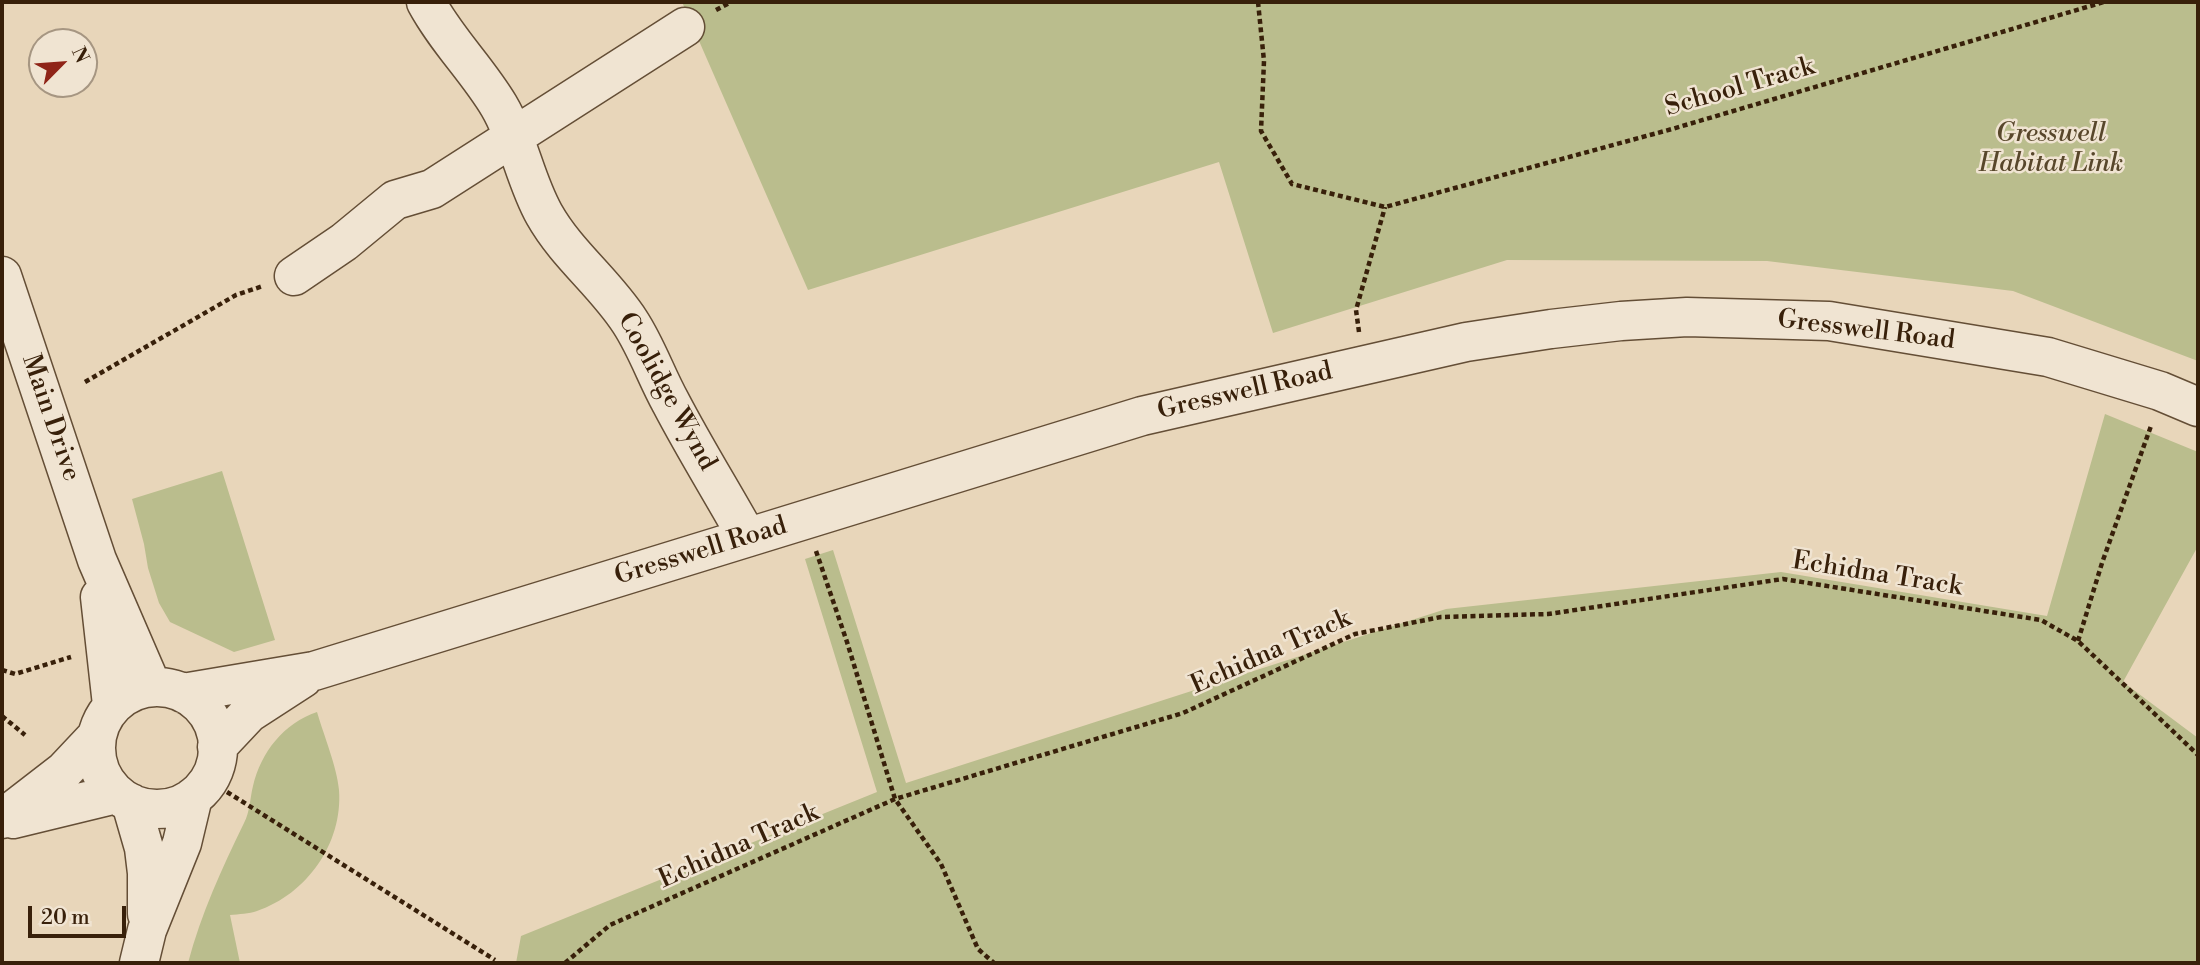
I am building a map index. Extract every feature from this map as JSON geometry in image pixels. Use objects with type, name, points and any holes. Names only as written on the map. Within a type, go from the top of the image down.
[{"type":"street","name":"Coolidge Wynd","points":[[426,2],[447,38],[498,103],[543,212],[567,249],[611,297],[635,331],[678,417],[747,537]]},
{"type":"street","points":[[293,276],[344,242],[396,200],[432,189],[685,27]]},
{"type":"street","name":"Main Drive","points":[[2,276],[97,560],[168,690]]},
{"type":"street","name":"Gresswell Road","points":[[168,690],[314,671],[1142,416],[1466,342],[1621,321],[1687,317],[1829,321],[2048,357],[2147,387],[2198,407]]},
{"type":"street","name":"Main Drive","points":[[97,560],[104,721]]},
{"type":"street","name":"Gresswell Road","points":[[206,775],[249,713],[314,671]]},
{"type":"street","points":[[2,820],[64,771],[104,721],[137,689],[168,690],[197,702],[208,715],[215,730],[206,775],[143,947]]},
{"type":"street","points":[[104,721],[96,757],[103,777],[123,798],[144,848],[147,873],[143,947]]},
{"type":"street","points":[[2,820],[123,798],[146,808],[179,805],[206,775]]},
{"type":"path","points":[[1258,2],[1264,61],[1261,131],[1292,184],[1385,207],[1356,310],[1367,363]]},
{"type":"path","name":"School Track","points":[[1385,207],[1685,125],[2104,2]]},
{"type":"path","points":[[85,382],[236,295],[293,276]]},
{"type":"path","points":[[2078,641],[2102,563],[2151,425]]},
{"type":"path","points":[[806,519],[895,799],[941,864],[978,949],[994,963]]},
{"type":"path","name":"Echidna Track","points":[[565,963],[610,925],[895,799],[1183,713],[1356,634],[1441,618],[1548,614],[1783,579],[2041,620],[2078,641],[2198,755]]},
{"type":"path","points":[[2,670],[15,674],[74,656]]},
{"type":"path","points":[[2,716],[25,735]]},
{"type":"path","points":[[206,775],[495,960]]},
{"type":"green space","name":"Gresswell Habitat Link","points":[[682,2],[2198,2],[2198,361],[2013,291],[1767,261],[1507,260],[1273,333],[1219,162],[808,290]]},
{"type":"green space","points":[[2105,414],[2198,452],[2198,546],[2123,682],[2198,738],[2198,963],[516,963],[521,936],[877,792],[805,559],[833,550],[906,783],[1446,609],[1781,572],[2047,616]]},
{"type":"green space","points":[[222,471],[275,640],[234,652],[170,622],[159,603],[148,568],[132,499]]},
{"type":"green space","points":[[317,712],[339,790],[339,810],[328,847],[306,879],[291,892],[257,911],[230,915],[240,963],[188,963],[213,892],[246,819],[253,786],[262,762],[284,731]]}]
